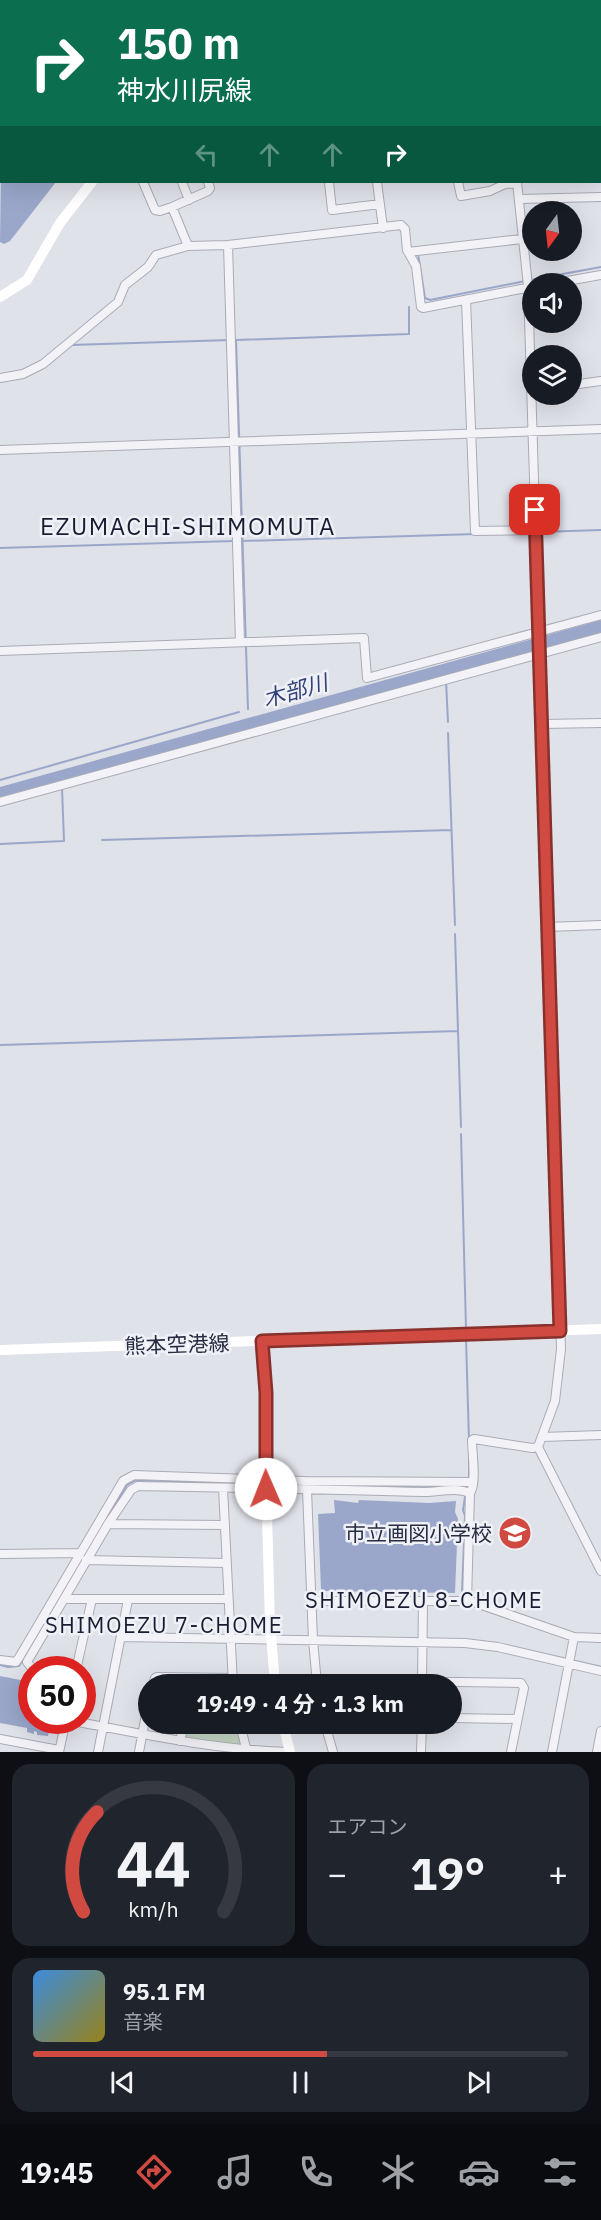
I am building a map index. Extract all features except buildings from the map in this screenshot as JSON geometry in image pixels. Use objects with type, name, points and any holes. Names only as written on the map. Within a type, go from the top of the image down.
[{"type":"main road","points":[[0,297],[27,280],[60,223],[91,183]]},
{"type":"main road","name":"熊本空港線","points":[[0,1350],[601,1329]]},
{"type":"main road","points":[[262,1341],[266,1393],[266,1484],[274,1674]]},
{"type":"main road","points":[[286,1734],[290,1752]]},
{"type":"street","points":[[143,183],[155,210],[160,211],[208,191],[210,188],[208,183]]},
{"type":"street","points":[[182,183],[189,200]]},
{"type":"street","points":[[329,183],[332,210],[380,204]]},
{"type":"street","points":[[377,183],[383,228]]},
{"type":"street","points":[[458,183],[461,196],[490,191],[511,183]]},
{"type":"street","points":[[408,252],[522,235],[517,183]]},
{"type":"street","points":[[520,199],[601,197]]},
{"type":"street","points":[[172,207],[188,246]]},
{"type":"street","points":[[0,378],[23,374],[43,364],[117,302],[125,285],[148,267],[156,255],[188,246],[228,245],[404,226],[408,252],[416,266],[421,307],[427,308],[466,300],[522,286]]},
{"type":"street","points":[[228,245],[240,642]]},
{"type":"street","points":[[582,278],[601,275]]},
{"type":"street","points":[[466,300],[475,531],[535,530]]},
{"type":"street","points":[[582,384],[601,381]]},
{"type":"street","points":[[532,405],[561,1349],[555,1401],[538,1447],[601,1571]]},
{"type":"street","points":[[0,450],[601,429]]},
{"type":"street","points":[[0,651],[364,638],[367,678],[601,615]]},
{"type":"street","points":[[0,802],[601,637]]},
{"type":"street","points":[[542,724],[601,723]]},
{"type":"street","points":[[547,927],[601,925]]},
{"type":"street","points":[[542,1437],[601,1435]]},
{"type":"street","points":[[467,1600],[470,1493],[473,1489],[473,1439],[538,1447]]},
{"type":"street","points":[[0,1660],[16,1662],[123,1481],[134,1475],[266,1484],[308,1490],[338,1488],[425,1492],[450,1490],[470,1493]]},
{"type":"street","points":[[31,1656],[108,1524],[131,1490],[138,1486],[223,1488],[266,1484],[473,1482]]},
{"type":"street","points":[[223,1488],[232,1674]]},
{"type":"street","points":[[308,1490],[316,1674]]},
{"type":"street","points":[[108,1524],[225,1526]]},
{"type":"street","points":[[0,1554],[79,1553]]},
{"type":"street","points":[[86,1560],[226,1563]]},
{"type":"street","points":[[65,1599],[228,1599]]},
{"type":"street","points":[[79,1656],[92,1599]]},
{"type":"street","points":[[98,1752],[128,1600]]},
{"type":"street","points":[[312,1601],[467,1600],[574,1637],[601,1638]]},
{"type":"street","points":[[422,1674],[423,1601]]},
{"type":"street","points":[[122,1637],[422,1641],[498,1647],[601,1671]]},
{"type":"street","points":[[552,1752],[574,1637]]},
{"type":"street","points":[[462,1683],[521,1683],[524,1688],[511,1752]]},
{"type":"street","points":[[462,1718],[518,1719]]},
{"type":"street","points":[[96,1726],[247,1752],[290,1752]]},
{"type":"street","points":[[597,1752],[601,1731]]},
{"type":"street","points":[[0,1739],[59,1751],[63,1734]]},
{"type":"street","points":[[180,1741],[182,1734]]},
{"type":"street","points":[[242,1734],[247,1752]]},
{"type":"street","points":[[328,1734],[333,1752]]},
{"type":"street","points":[[421,1752],[422,1734]]},
{"type":"street","points":[[139,1752],[142,1735]]},
{"type":"green space","points":[[186,1734],[240,1734],[242,1744],[241,1746],[185,1738]]},
{"type":"water","points":[[1,183],[55,183],[10,241],[4,244],[0,242]]},
{"type":"water","points":[[601,620],[601,634],[0,797],[0,787]]},
{"type":"water","points":[[334,1500],[358,1503],[359,1500],[429,1503],[456,1501],[455,1512],[458,1519],[455,1593],[323,1591],[321,1589],[318,1514],[335,1513]]},
{"type":"water","points":[[0,1676],[18,1679],[18,1726],[0,1723]]},
{"type":"waterway","points":[[418,254],[425,298],[430,300],[522,282]]},
{"type":"waterway","points":[[568,273],[601,267]]},
{"type":"waterway","points":[[248,709],[236,340],[409,334],[409,307]]},
{"type":"waterway","points":[[71,345],[230,340]]},
{"type":"waterway","points":[[539,532],[601,530]]},
{"type":"waterway","points":[[242,541],[476,534]]},
{"type":"waterway","points":[[0,548],[234,541]]},
{"type":"waterway","points":[[446,681],[448,722]]},
{"type":"waterway","points":[[0,780],[239,712]]},
{"type":"waterway","points":[[448,733],[455,925]]},
{"type":"waterway","points":[[0,844],[64,841],[62,788]]},
{"type":"waterway","points":[[102,840],[451,830]]},
{"type":"waterway","points":[[455,934],[461,1127]]},
{"type":"waterway","points":[[0,1045],[458,1031]]},
{"type":"waterway","points":[[461,1134],[466,1329]]},
{"type":"waterway","points":[[466,1339],[469,1441]]},
{"type":"waterway","points":[[469,1447],[469,1478]]},
{"type":"waterway","points":[[0,1665],[19,1666],[127,1485],[136,1480],[258,1484]]},
{"type":"waterway","points":[[290,1485],[314,1485]]},
{"type":"waterway","points":[[395,1485],[443,1485]]},
{"type":"waterway","points":[[462,1593],[465,1497]]},
{"type":"place","name":"市立画図小学校","points":[[515,1533]]},
{"type":"district","name":"EZUMACHI-SHIMOMUTA","points":[[188,526]]},
{"type":"district","name":"SHIMOEZU 8-CHOME","points":[[424,1599]]},
{"type":"district","name":"SHIMOEZU 7-CHOME","points":[[164,1624]]},
{"type":"route","points":[[266,1489],[266,1393],[262,1341],[560,1331],[535,510]]},
{"type":"water label","name":"木部川","points":[[295,690]]}]
